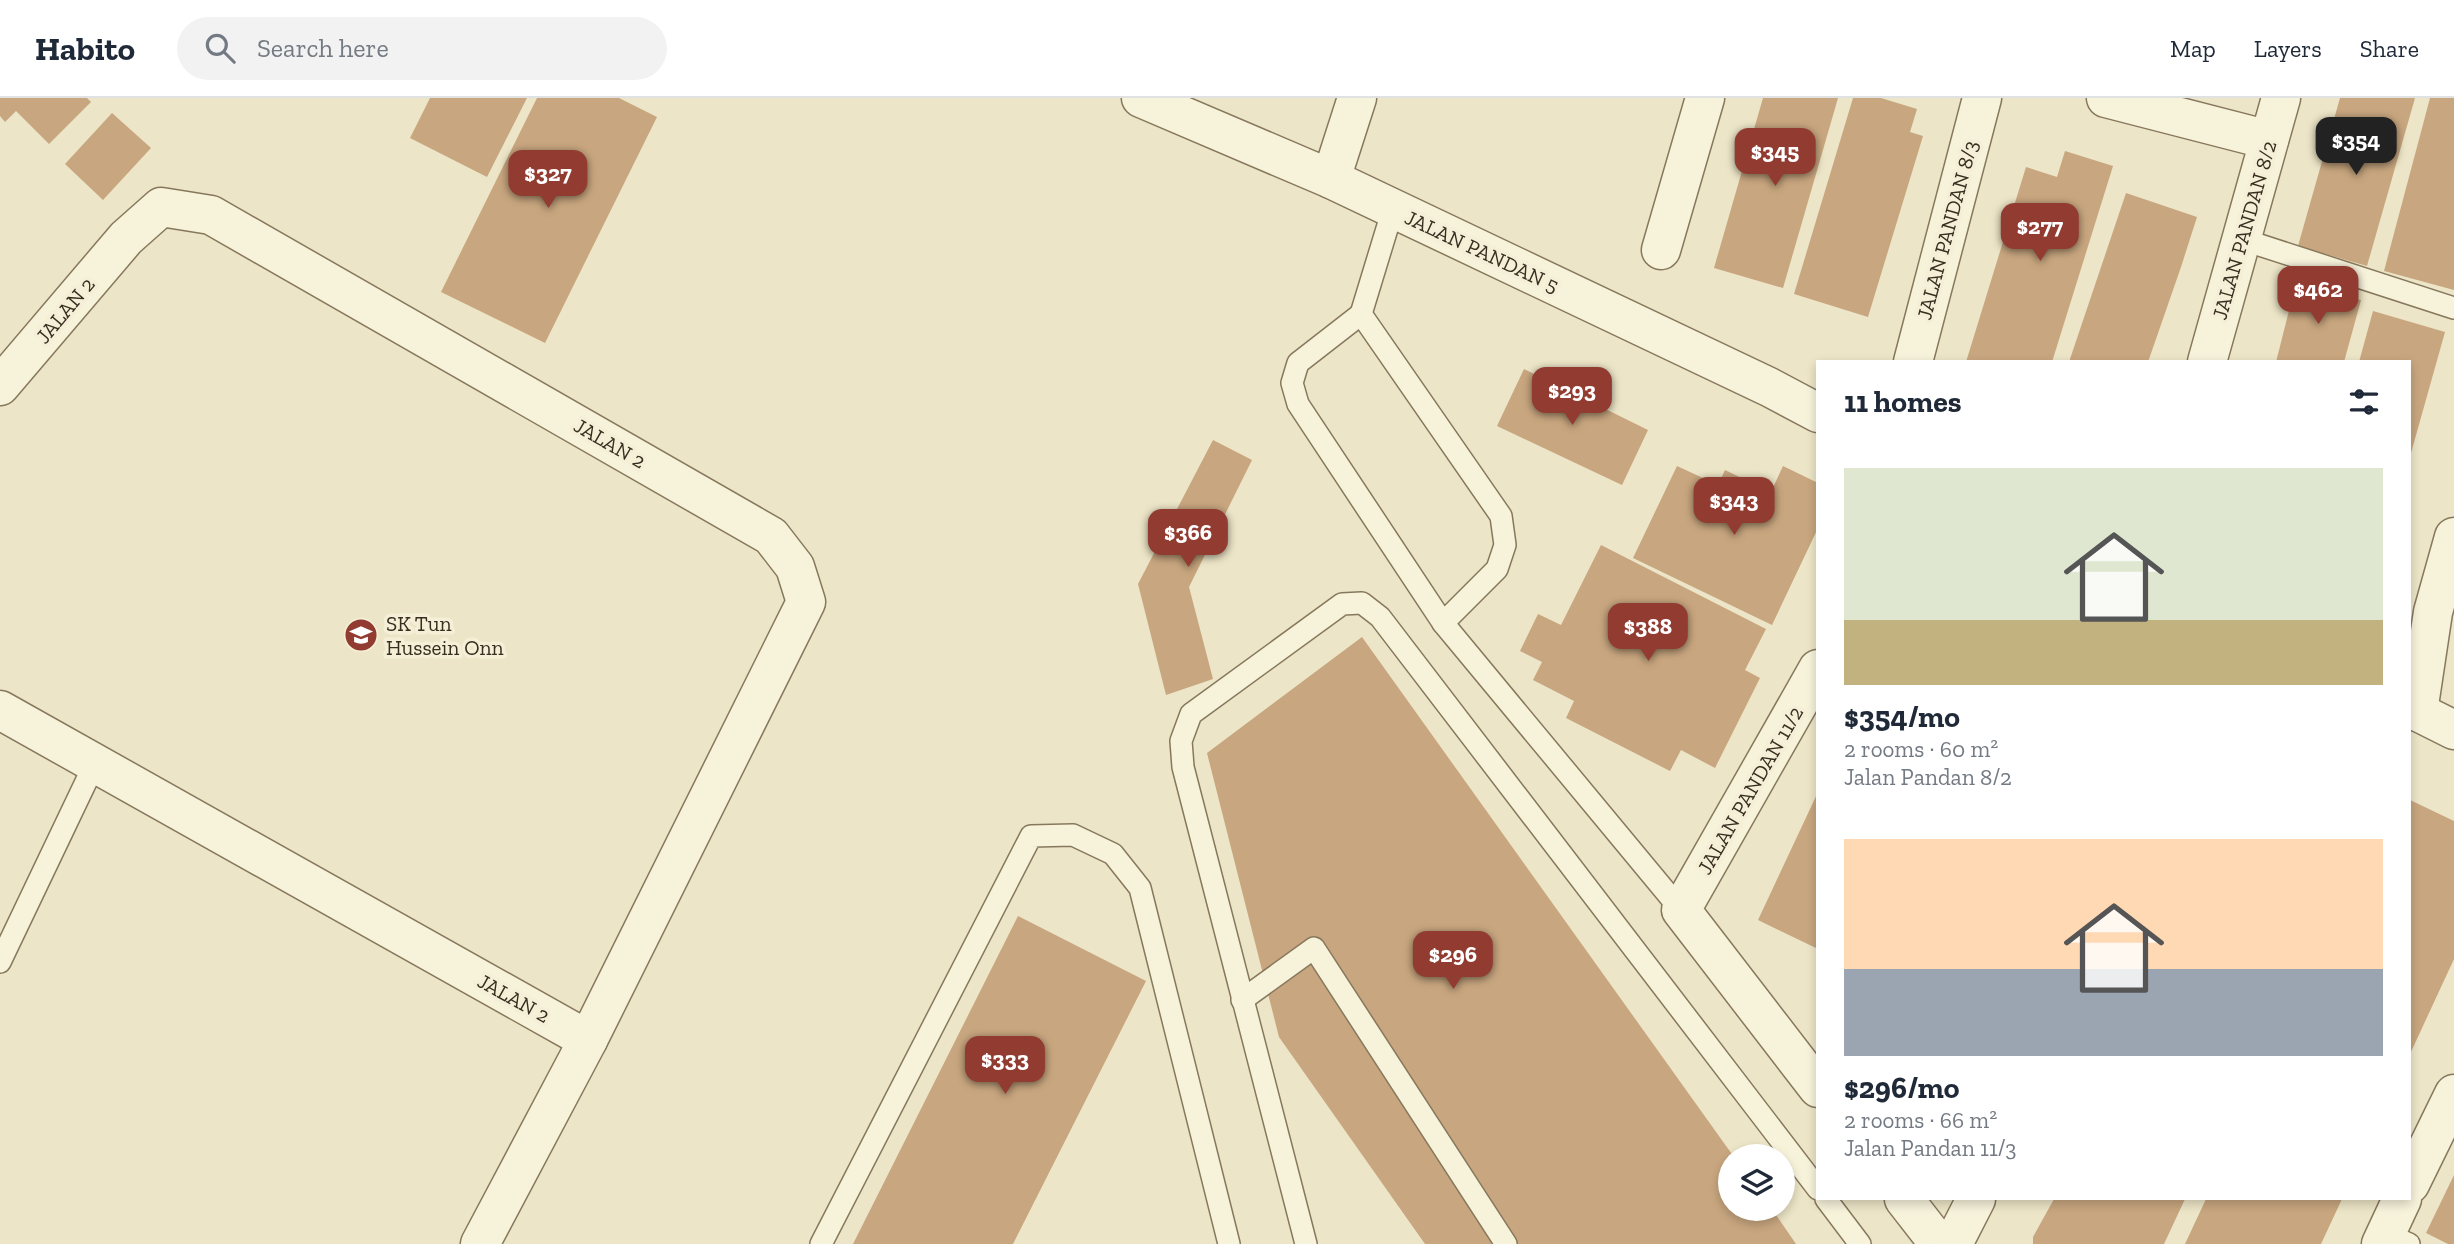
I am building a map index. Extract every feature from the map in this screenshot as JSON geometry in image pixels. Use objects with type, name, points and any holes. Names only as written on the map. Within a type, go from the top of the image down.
[{"type":"street","name":"JALAN PANDAN 5","points":[[1140,98],[1331,179],[1769,387],[1816,412]]},
{"type":"street","points":[[1661,250],[1705,98]]},
{"type":"street","name":"JALAN PANDAN 8/3","points":[[1914,360],[1982,98]]},
{"type":"street","points":[[2106,98],[2269,139]]},
{"type":"street","name":"JALAN PANDAN 8/2","points":[[2208,360],[2281,98]]},
{"type":"street","points":[[1331,179],[1350,100]]},
{"type":"street","name":"JALAN 2","points":[[0,386],[126,238],[161,207],[211,215],[771,536],[796,567],[806,602],[588,1040],[480,1244]]},
{"type":"street","points":[[2454,537],[2444,616],[2414,710],[2454,730]]},
{"type":"street","name":"JALAN PANDAN 11/2","points":[[1681,911],[1816,673]]},
{"type":"street","name":"JALAN 2","points":[[0,710],[588,1040]]},
{"type":"street","points":[[1681,911],[1816,1085]]},
{"type":"street","points":[[2411,1182],[2454,1094]]},
{"type":"street","points":[[1905,1200],[1939,1244]]},
{"type":"street","points":[[1953,1244],[1975,1200]]},
{"type":"street","points":[[2392,1241],[2403,1200]]},
{"type":"lane","points":[[1393,209],[1361,314],[1298,363],[1292,383],[1298,404],[1443,623],[1681,911]]},
{"type":"lane","points":[[2241,239],[2454,308]]},
{"type":"lane","points":[[1361,314],[1501,516],[1505,545],[1497,569],[1443,623]]},
{"type":"lane","points":[[1306,1244],[1183,767],[1181,741],[1191,714],[1342,604],[1362,603],[1380,617],[1816,1186]]},
{"type":"lane","points":[[0,962],[95,764]]},
{"type":"lane","points":[[821,1244],[1031,836],[1073,835],[1113,854],[1140,888],[1229,1244]]},
{"type":"lane","points":[[1242,1000],[1314,948],[1506,1244]]},
{"type":"lane","points":[[1827,1200],[1860,1244]]},
{"type":"building","points":[[0,98],[87,98],[91,102],[49,144],[16,111],[5,122],[0,116]]},
{"type":"building","points":[[430,98],[527,98],[487,177],[410,138]]},
{"type":"building","points":[[537,98],[619,98],[657,117],[545,343],[441,292]]},
{"type":"building","points":[[1763,98],[1838,98],[1783,288],[1714,268]]},
{"type":"building","points":[[1853,98],[1881,98],[1917,109],[1910,132],[1923,136],[1868,317],[1794,294]]},
{"type":"building","points":[[2340,98],[2415,98],[2367,266],[2298,246]]},
{"type":"building","points":[[2430,98],[2454,98],[2454,290],[2384,271]]},
{"type":"building","points":[[112,113],[151,148],[103,200],[65,164]]},
{"type":"building","points":[[2065,151],[2113,166],[2053,360],[1967,360],[2026,167],[2057,177]]},
{"type":"building","points":[[2126,193],[2197,217],[2149,360],[2070,360]]},
{"type":"building","points":[[2296,283],[2361,300],[2345,360],[2277,360]]},
{"type":"building","points":[[2373,311],[2445,332],[2411,453],[2411,360],[2360,360]]},
{"type":"building","points":[[1524,369],[1648,430],[1622,485],[1497,426]]},
{"type":"building","points":[[1213,440],[1252,460],[1189,587],[1213,679],[1166,695],[1138,584]]},
{"type":"building","points":[[1677,466],[1718,485],[1725,470],[1771,492],[1783,466],[1816,482],[1816,532],[1772,625],[1633,558]]},
{"type":"building","points":[[1601,545],[1766,629],[1745,670],[1760,678],[1715,768],[1681,750],[1670,771],[1566,718],[1574,701],[1533,680],[1542,662],[1520,651],[1538,614],[1561,625]]},
{"type":"building","points":[[1362,637],[1725,1144],[1718,1144],[1718,1221],[1780,1221],[1796,1244],[1425,1244],[1279,1037],[1207,753]]},
{"type":"building","points":[[1816,796],[1816,948],[1758,920]]},
{"type":"building","points":[[2411,800],[2454,821],[2454,959],[2411,1052]]},
{"type":"building","points":[[1018,916],[1146,981],[1013,1244],[853,1244]]},
{"type":"building","points":[[2454,1175],[2454,1244],[2448,1244],[2426,1233]]},
{"type":"building","points":[[2053,1200],[2185,1200],[2164,1244],[2033,1244],[2033,1237]]},
{"type":"building","points":[[2206,1200],[2342,1200],[2321,1244],[2185,1244]]},
{"type":"place","name":"SK Tun Hussein Onn","points":[[361,635]]}]
